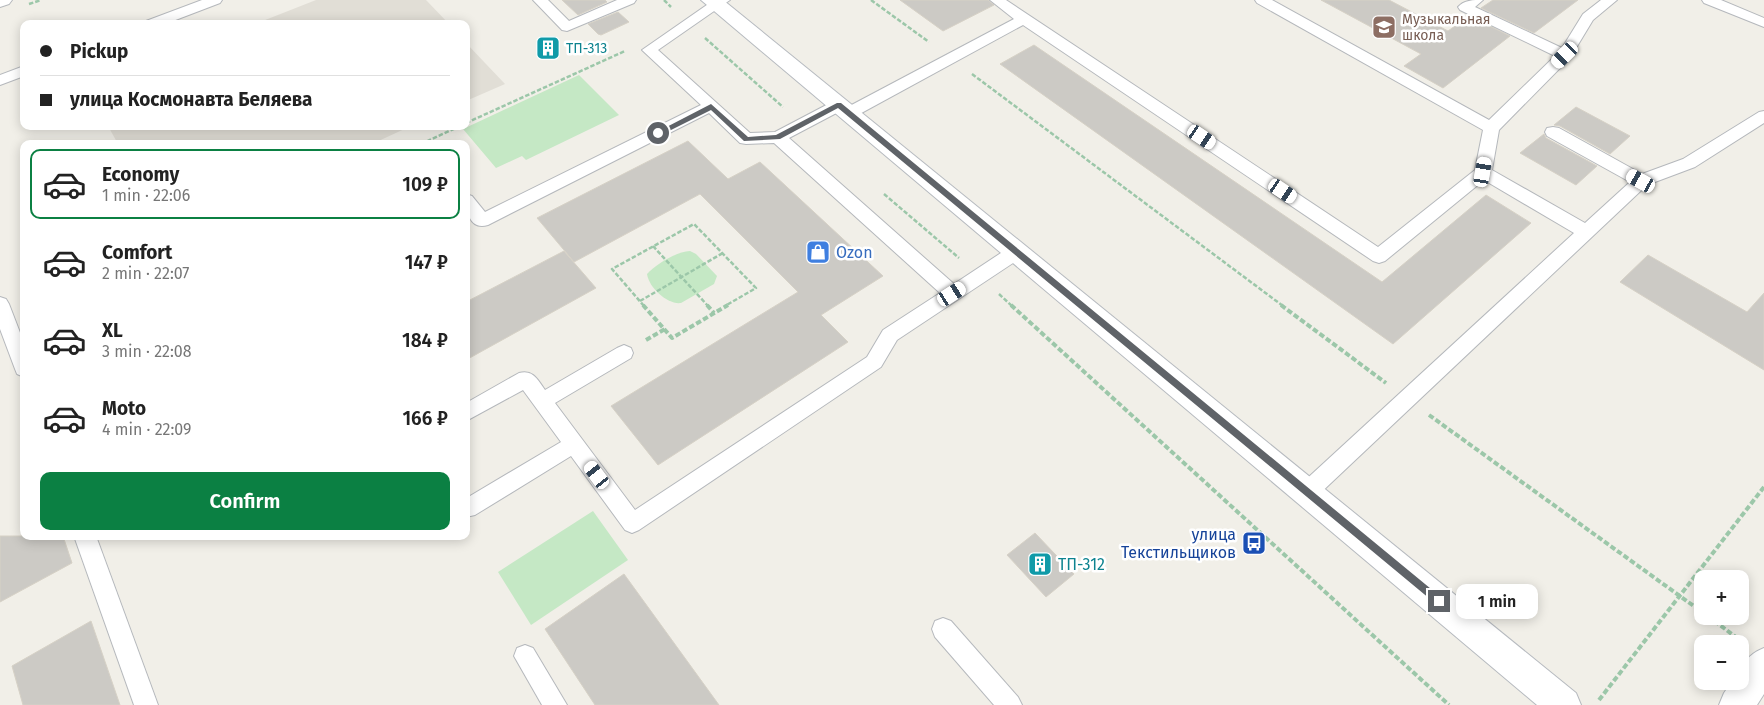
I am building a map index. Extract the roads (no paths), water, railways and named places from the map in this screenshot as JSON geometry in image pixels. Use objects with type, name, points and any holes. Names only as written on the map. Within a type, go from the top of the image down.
[{"type":"street","points":[[717,2],[1564,705]]},
{"type":"street","points":[[1736,705],[1756,655]]},
{"type":"lane","points":[[162,20],[215,0]]},
{"type":"lane","points":[[540,0],[568,27],[629,0]]},
{"type":"lane","points":[[997,0],[1379,256],[1483,172],[1491,128],[1565,55],[1588,17],[1610,0]]},
{"type":"lane","points":[[1262,0],[1491,128]]},
{"type":"lane","points":[[1476,0],[1465,8],[1565,55]]},
{"type":"lane","points":[[1709,0],[1764,23]]},
{"type":"lane","points":[[717,2],[649,50],[746,139],[778,137],[802,124],[844,109],[951,58],[1024,19]]},
{"type":"lane","points":[[0,80],[20,73]]},
{"type":"lane","points":[[470,205],[482,221],[711,106]]},
{"type":"lane","points":[[1307,492],[1641,181],[1688,163],[1764,116]]},
{"type":"lane","points":[[1554,132],[1641,181]]},
{"type":"lane","points":[[778,137],[952,294]]},
{"type":"lane","points":[[1483,172],[1586,232]]},
{"type":"lane","points":[[470,411],[526,379],[632,523],[874,362],[890,334],[1016,252]]},
{"type":"lane","points":[[0,304],[20,358]]},
{"type":"lane","points":[[543,401],[624,353]]},
{"type":"lane","points":[[470,507],[574,444]]},
{"type":"lane","points":[[86,540],[146,705]]},
{"type":"lane","points":[[943,629],[1010,705]]},
{"type":"lane","points":[[525,656],[554,705]]},
{"type":"place","name":"Музыкальная школа","points":[[1384,27]]},
{"type":"place","name":"ТП-313","points":[[548,48]]},
{"type":"place","name":"Ozon","points":[[818,252]]},
{"type":"place","name":"улица Текстильщиков","points":[[1254,543]]},
{"type":"place","name":"ТП-312","points":[[1040,564]]}]
